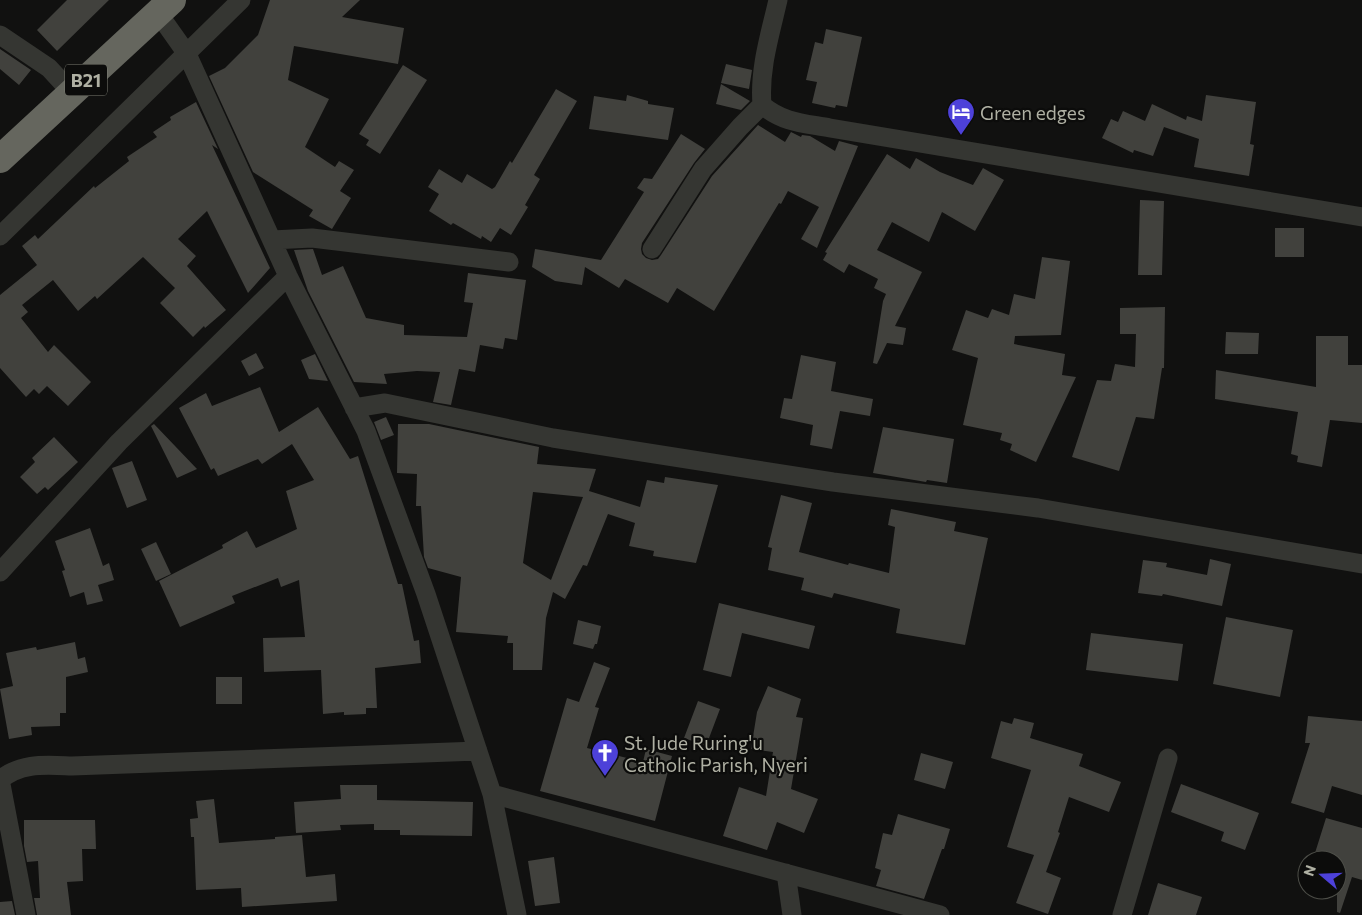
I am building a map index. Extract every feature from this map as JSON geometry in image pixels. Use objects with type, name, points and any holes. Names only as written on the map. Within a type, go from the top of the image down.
[{"type":"highway","name":"B21","points":[[0,159],[165,6]]},
{"type":"street","points":[[0,236],[241,0]]},
{"type":"street","points":[[778,0],[762,71],[761,87],[762,105],[774,115],[792,121],[1362,217]]},
{"type":"street","points":[[165,6],[288,276],[366,431],[426,594],[492,794],[517,915]]},
{"type":"street","points":[[0,34],[49,68],[72,93]]},
{"type":"street","points":[[652,249],[703,169],[762,105]]},
{"type":"street","points":[[272,240],[312,238],[509,262]]},
{"type":"street","points":[[0,572],[119,442],[288,276]]},
{"type":"street","points":[[354,408],[384,403],[563,439],[834,482],[1038,508],[1362,564]]},
{"type":"street","points":[[26,915],[0,779],[10,772],[38,764],[91,766],[478,751]]},
{"type":"street","points":[[1122,915],[1168,758]]},
{"type":"street","points":[[492,794],[940,915]]},
{"type":"street","points":[[786,874],[792,915]]},
{"type":"building","points":[[67,0],[109,0],[57,51],[37,30]]},
{"type":"building","points":[[270,0],[360,0],[342,17],[404,28],[398,64],[294,46],[288,80],[329,99],[305,147],[335,167],[339,161],[354,170],[340,191],[351,198],[332,229],[309,216],[313,210],[253,172],[209,76],[225,68],[258,35]]},
{"type":"building","points":[[826,29],[862,37],[847,107],[836,105],[835,108],[812,103],[817,82],[806,80],[815,42],[823,44]]},
{"type":"building","points":[[0,49],[31,70],[19,85],[0,69]]},
{"type":"building","points":[[726,64],[752,70],[749,89],[721,83]]},
{"type":"building","points":[[403,65],[427,80],[380,154],[366,145],[369,140],[359,134]]},
{"type":"building","points":[[721,84],[750,101],[741,110],[716,104]]},
{"type":"building","points":[[556,89],[577,101],[534,175],[540,179],[525,205],[528,207],[511,235],[500,228],[491,242],[482,236],[481,239],[453,223],[451,225],[429,211],[439,194],[428,187],[439,169],[462,183],[467,174],[492,189],[495,187],[510,161],[512,163]]},
{"type":"building","points":[[627,95],[648,101],[648,104],[674,108],[668,140],[589,129],[594,96],[626,101]]},
{"type":"building","points":[[1206,95],[1256,102],[1250,144],[1254,145],[1249,176],[1194,167],[1199,139],[1164,127],[1153,156],[1134,150],[1133,153],[1102,138],[1111,119],[1118,122],[1123,111],[1145,121],[1152,104],[1186,120],[1187,116],[1202,121]]},
{"type":"building","points":[[196,102],[218,149],[212,145],[270,268],[248,293],[207,211],[178,239],[196,256],[187,266],[226,310],[205,328],[204,326],[193,337],[160,303],[175,288],[143,257],[97,299],[95,296],[78,311],[53,280],[22,305],[28,312],[21,318],[48,352],[54,345],[91,382],[68,406],[47,386],[39,394],[34,389],[26,397],[0,368],[0,295],[37,265],[22,246],[35,235],[38,239],[94,186],[95,188],[129,161],[127,157],[157,137],[153,132],[171,120],[170,117]]},
{"type":"building","points":[[758,125],[785,142],[791,132],[801,137],[802,135],[810,136],[835,151],[839,141],[858,146],[817,248],[801,239],[819,207],[788,191],[714,311],[677,288],[668,303],[625,279],[619,288],[585,267],[582,285],[555,281],[532,267],[535,249],[601,260],[644,192],[637,188],[644,178],[652,179],[681,134],[705,149],[642,243],[642,254],[646,258],[658,259],[712,176]]},
{"type":"building","points":[[887,154],[910,169],[916,158],[940,172],[973,185],[983,168],[1004,180],[975,231],[942,212],[929,242],[892,222],[877,250],[922,272],[895,326],[906,328],[903,345],[887,343],[877,364],[873,363],[883,301],[886,294],[874,288],[878,279],[849,264],[844,273],[823,260],[827,253],[825,252]]},
{"type":"building","points":[[1140,200],[1164,201],[1162,275],[1138,275]]},
{"type":"building","points":[[1275,228],[1304,228],[1304,257],[1275,257]]},
{"type":"building","points":[[313,249],[322,275],[343,266],[366,318],[404,325],[404,335],[467,337],[473,303],[464,302],[468,273],[526,280],[517,340],[505,338],[503,349],[480,345],[475,372],[459,369],[451,405],[433,402],[440,372],[417,371],[384,374],[387,384],[354,382],[308,291],[294,250]]},
{"type":"building","points":[[1042,257],[1070,261],[1061,335],[1015,336],[1014,344],[1065,354],[1062,375],[1076,377],[1036,462],[1010,450],[1012,444],[1000,440],[1002,433],[963,425],[978,358],[952,350],[966,310],[988,318],[992,309],[1009,315],[1014,294],[1035,299]]},
{"type":"building","points":[[1165,307],[1164,368],[1162,368],[1154,419],[1136,417],[1119,471],[1072,457],[1097,380],[1111,381],[1115,364],[1135,367],[1136,334],[1120,334],[1120,308]]},
{"type":"building","points":[[1226,332],[1259,333],[1258,354],[1225,354]]},
{"type":"building","points":[[1316,336],[1348,336],[1348,365],[1362,365],[1362,423],[1330,420],[1322,467],[1297,462],[1298,456],[1291,454],[1298,412],[1215,399],[1216,370],[1316,387]]},
{"type":"building","points":[[256,353],[264,368],[249,376],[241,361]]},
{"type":"building","points":[[315,354],[328,381],[309,379],[301,360]]},
{"type":"building","points":[[801,355],[836,362],[831,391],[873,399],[870,416],[840,411],[832,449],[810,445],[813,425],[780,418],[784,398],[792,399]]},
{"type":"building","points":[[260,387],[279,432],[318,407],[350,459],[358,456],[398,584],[402,584],[414,641],[419,640],[421,663],[375,668],[377,708],[366,708],[366,714],[344,715],[344,712],[323,714],[321,670],[264,672],[263,638],[305,637],[299,580],[281,587],[278,578],[232,596],[235,603],[180,627],[159,581],[223,548],[222,545],[247,531],[256,548],[297,529],[286,491],[314,480],[292,444],[262,464],[258,459],[218,476],[214,468],[211,470],[179,408],[206,393],[212,406]]},
{"type":"building","points":[[386,417],[394,435],[381,440],[374,422]]},
{"type":"building","points":[[154,424],[197,469],[177,478],[151,426]]},
{"type":"building","points":[[398,424],[429,424],[539,447],[537,464],[596,469],[589,491],[640,507],[647,480],[664,483],[665,477],[718,485],[696,563],[653,556],[654,551],[629,546],[635,523],[608,514],[587,566],[583,565],[565,599],[553,592],[546,618],[542,670],[513,670],[513,643],[507,643],[508,636],[456,632],[461,577],[428,568],[424,557],[421,506],[416,506],[417,474],[397,473]],"holes":[[[533,492],[583,497],[551,580],[523,563]]]},
{"type":"building","points":[[883,427],[954,439],[947,483],[927,480],[926,482],[873,473]]},
{"type":"building","points":[[54,437],[78,462],[48,490],[45,487],[37,494],[20,477],[35,462],[32,458]]},
{"type":"building","points":[[132,461],[147,500],[127,508],[112,468]]},
{"type":"building","points":[[781,495],[812,503],[799,552],[848,565],[849,563],[889,573],[895,527],[888,525],[891,509],[956,522],[954,531],[988,538],[965,645],[896,633],[900,609],[834,593],[832,598],[801,590],[804,578],[768,570],[772,548],[768,547]]},
{"type":"building","points":[[90,528],[103,566],[109,563],[114,580],[98,585],[103,601],[87,605],[84,592],[70,597],[62,571],[65,570],[55,541]]},
{"type":"building","points":[[156,542],[171,574],[156,581],[141,549]]},
{"type":"building","points":[[1210,559],[1231,564],[1222,606],[1163,594],[1162,596],[1138,593],[1143,560],[1167,563],[1166,567],[1207,575]]},
{"type":"building","points":[[719,603],[815,626],[809,649],[742,633],[731,677],[703,670]]},
{"type":"building","points":[[1226,617],[1293,630],[1280,697],[1213,684]]},
{"type":"building","points":[[578,620],[601,626],[597,644],[595,644],[593,649],[573,644]]},
{"type":"building","points":[[1091,633],[1183,644],[1178,681],[1086,670]]},
{"type":"building","points":[[75,642],[78,659],[85,657],[88,672],[66,677],[66,713],[60,713],[60,726],[31,727],[32,735],[9,739],[0,689],[13,686],[6,653],[36,647],[37,650]]},
{"type":"building","name":"St. Jude Ruring'u Catholic Parish, Nyeri","points":[[594,662],[610,668],[595,707],[599,708],[587,748],[643,762],[646,749],[672,756],[655,821],[540,791],[567,698],[579,702]]},
{"type":"building","points":[[216,677],[242,677],[242,704],[216,704]]},
{"type":"building","points":[[768,686],[801,699],[796,717],[803,718],[791,789],[818,799],[804,833],[777,822],[767,850],[723,836],[739,787],[766,796],[773,752],[751,749],[757,712]]},
{"type":"building","points":[[698,701],[720,709],[706,746],[684,738]]},
{"type":"building","points":[[1308,716],[1362,721],[1362,795],[1332,786],[1324,813],[1291,803],[1310,743],[1305,743]]},
{"type":"building","points":[[1014,718],[1034,723],[1030,738],[1083,754],[1079,766],[1121,782],[1109,812],[1069,797],[1058,832],[1060,833],[1046,872],[1061,878],[1048,914],[1016,903],[1034,855],[1007,847],[1031,770],[991,758],[1001,721],[1012,724]]},
{"type":"building","points":[[921,753],[953,762],[945,789],[914,780]]},
{"type":"building","points":[[1181,784],[1259,813],[1245,850],[1221,841],[1224,832],[1171,812]]},
{"type":"building","points":[[340,785],[377,785],[377,800],[473,802],[472,836],[400,835],[400,830],[374,830],[374,824],[340,825],[341,830],[296,833],[294,802],[341,799]]},
{"type":"building","points":[[214,799],[219,843],[302,835],[306,877],[335,874],[337,901],[242,907],[241,888],[196,890],[194,837],[191,837],[190,819],[198,818],[196,801]]},
{"type":"building","points":[[898,814],[950,829],[924,899],[876,886],[881,870],[875,868],[883,833],[892,835]]},
{"type":"building","points":[[1326,818],[1362,828],[1362,880],[1352,877],[1347,892],[1347,850],[1316,850]]},
{"type":"building","points":[[24,820],[95,820],[96,849],[82,849],[83,881],[67,882],[71,915],[37,915],[34,898],[40,898],[38,861],[27,862],[24,846]]},
{"type":"building","points":[[554,857],[560,903],[535,906],[528,861]]},
{"type":"building","points":[[1158,883],[1202,897],[1196,915],[1148,915]]},
{"type":"building","points":[[1337,900],[1344,900],[1340,913],[1337,912]]},
{"type":"building","points":[[12,901],[15,915],[0,915],[0,902]]},
{"type":"place","name":"Green edges","points":[[961,136]]},
{"type":"place","name":"St. Jude Ruring'u Catholic Parish, Nyeri","points":[[605,777]]}]
